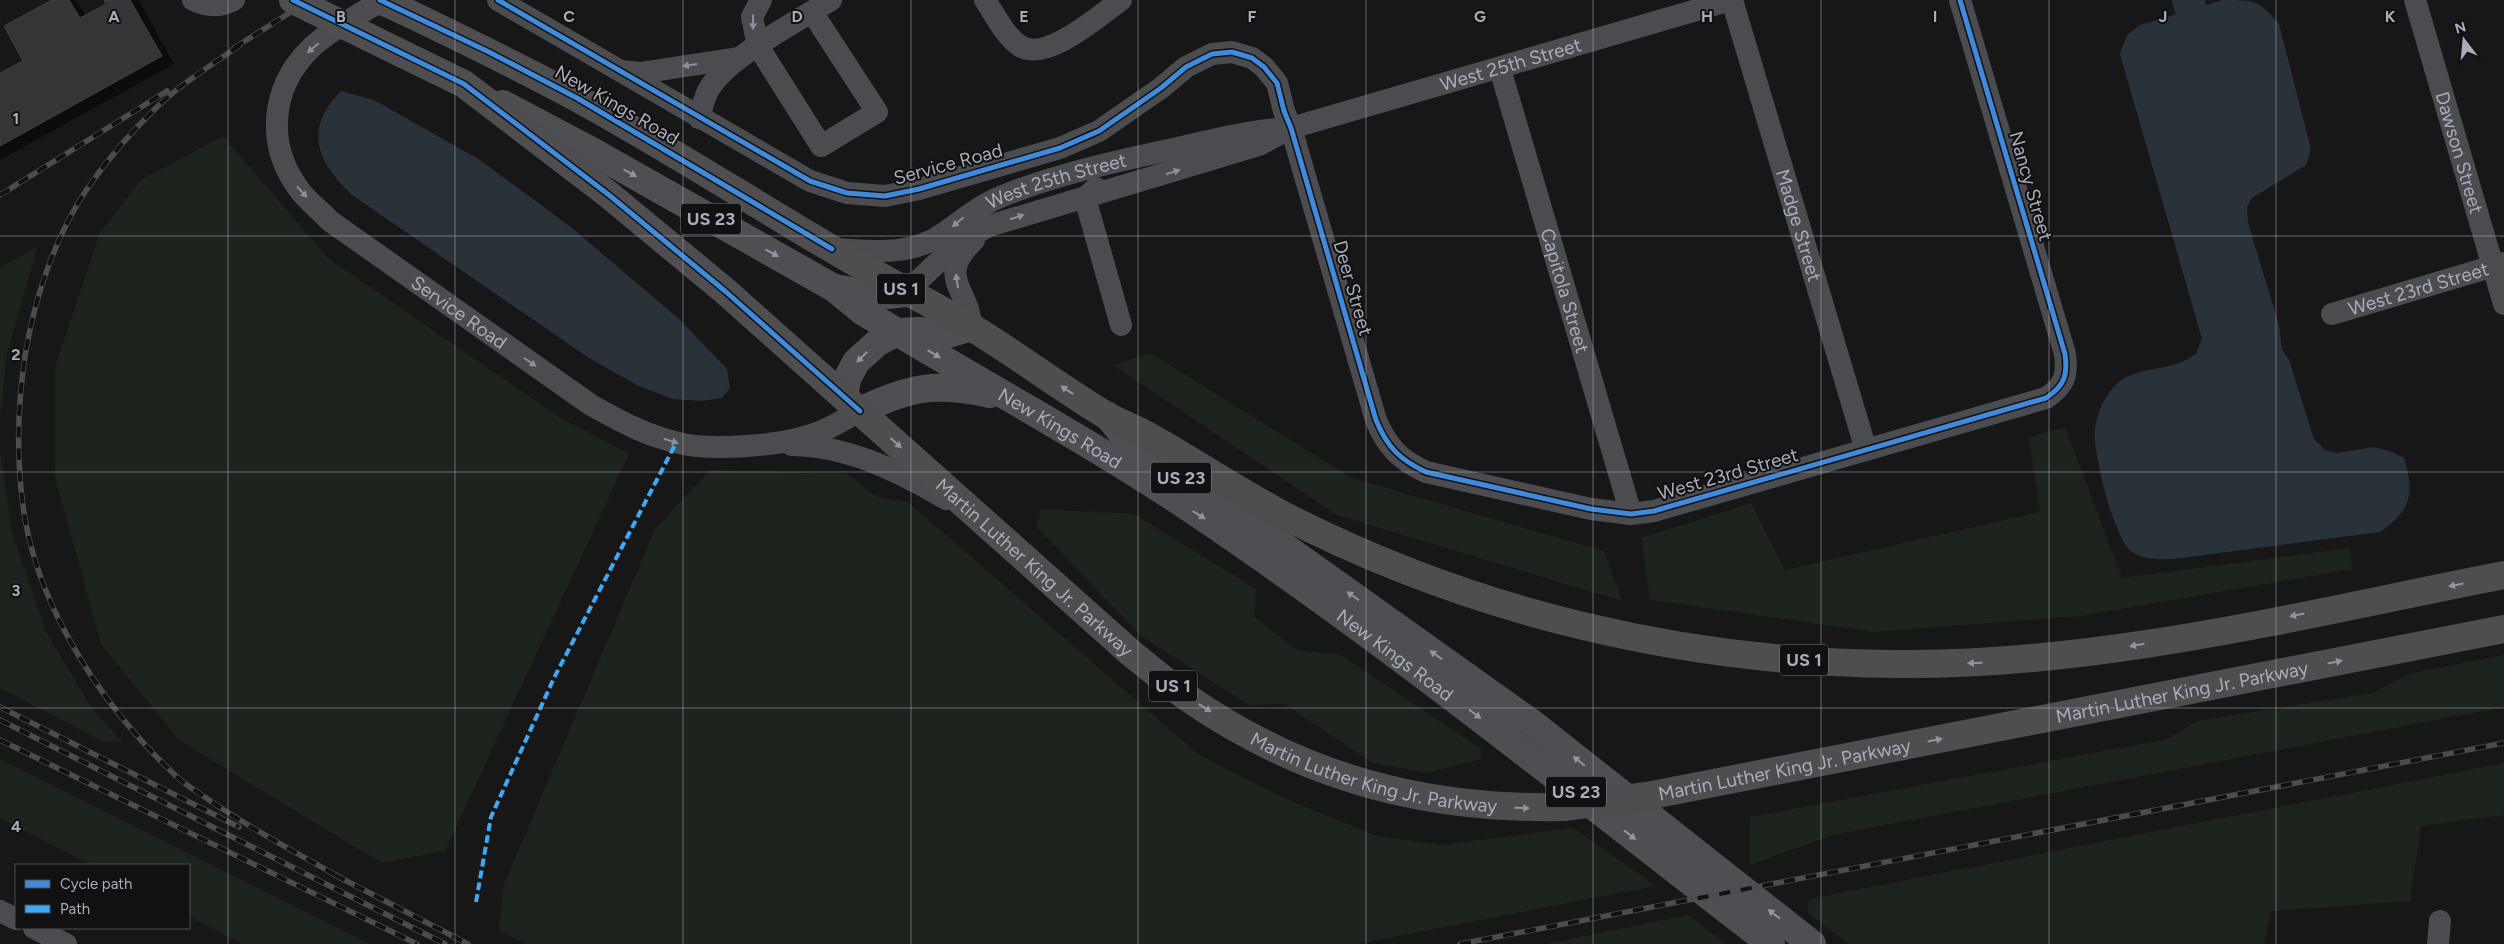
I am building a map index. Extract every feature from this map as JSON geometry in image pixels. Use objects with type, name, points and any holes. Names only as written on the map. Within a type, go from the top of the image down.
[{"type":"highway","name":"New Kings Road","points":[[294,0],[464,84]]},
{"type":"highway","name":"New Kings Road","points":[[388,4],[577,98],[906,293],[971,327],[1108,416]]},
{"type":"highway","name":"Martin Luther King Jr. Parkway","points":[[464,84],[609,195],[725,291],[1125,647],[1185,696],[1272,748],[1310,766],[1400,793],[1483,806],[1564,807],[1647,796],[2504,629]]},
{"type":"highway","name":"US 1","points":[[1108,416],[1142,433],[1279,513],[1402,569],[1578,625],[1703,650],[1772,658],[1931,664],[1996,662],[2064,656],[2178,638],[2504,575]]},
{"type":"main road","name":"New Kings Road","points":[[464,84],[588,149],[834,288],[862,311],[1208,520],[1533,724],[1812,944]]},
{"type":"main road","points":[[834,288],[878,296],[906,293]]},
{"type":"main road","points":[[971,327],[948,334],[919,331],[897,332],[878,342],[856,362],[847,379],[852,404],[916,388],[941,386],[972,390],[1008,398]]},
{"type":"main road","name":"New Kings Road","points":[[1108,416],[1128,441],[1261,530],[1386,633],[1515,745],[1771,944]]},
{"type":"street","points":[[193,0],[206,6],[220,6],[234,0]]},
{"type":"street","name":"Service Road","points":[[498,0],[810,181],[847,193],[885,196],[919,189],[1060,148],[1099,131],[1161,88],[1186,66],[1212,54],[1232,52],[1252,58],[1277,82],[1284,111],[1291,128]]},
{"type":"street","points":[[761,0],[752,17],[758,46],[821,146],[877,112],[812,12]]},
{"type":"street","points":[[699,118],[708,90],[720,74],[738,58],[831,0]]},
{"type":"street","points":[[985,0],[1008,35],[1021,47],[1036,50],[1058,44],[1121,0]]},
{"type":"street","name":"West 25th Street","points":[[832,249],[884,252],[909,249],[942,234],[967,214],[1004,195],[1134,157],[1253,131],[1291,128],[1500,69],[1731,0]]},
{"type":"street","name":"Madge Street","points":[[1731,0],[1866,450]]},
{"type":"street","name":"Nancy Street","points":[[1960,0],[2065,354],[2065,381]]},
{"type":"street","name":"Dawson Street","points":[[2415,0],[2498,265],[2504,304]]},
{"type":"street","name":"Service Road","points":[[388,4],[310,48],[290,71],[278,100],[276,130],[282,160],[298,189],[330,221],[591,405],[634,428],[676,443],[719,446],[758,445],[792,441],[820,432],[852,404]]},
{"type":"street","points":[[618,71],[640,73],[738,58]]},
{"type":"street","name":"Capitola Street","points":[[1500,69],[1631,514]]},
{"type":"street","name":"West 25th Street","points":[[906,293],[944,256],[967,238],[989,226],[1259,145],[1291,128]]},
{"type":"street","name":"Deer Street","points":[[1291,128],[1376,420],[1383,438],[1394,453]]},
{"type":"street","points":[[1121,325],[1085,198],[1101,180],[1134,157]]},
{"type":"street","points":[[971,327],[971,316],[958,289],[955,270],[963,251],[989,226]]},
{"type":"street","name":"West 23rd Street","points":[[2332,314],[2498,265]]},
{"type":"street","name":"West 23rd Street","points":[[1394,453],[1426,472],[1591,509],[1631,514],[1654,511],[2046,398],[2058,390],[2065,381]]},
{"type":"street","points":[[758,445],[806,446],[844,451],[881,465],[921,484],[987,524]]},
{"type":"street","points":[[0,911],[15,918]]},
{"type":"street","points":[[2438,944],[2440,920]]},
{"type":"street","points":[[36,929],[66,944]]},
{"type":"shaded area","points":[[2223,0],[2242,0],[2255,3],[2266,10],[2279,24],[2311,149],[2306,165],[2252,198],[2247,207],[2248,223],[2279,325],[2282,349],[2289,360],[2314,439],[2325,450],[2337,453],[2374,447],[2392,452],[2404,458],[2409,481],[2408,500],[2398,516],[2380,532],[2174,559],[2152,559],[2131,551],[2124,543],[2111,513],[2097,455],[2095,440],[2096,423],[2103,402],[2120,382],[2135,373],[2171,366],[2186,360],[2196,354],[2202,339],[2120,54],[2127,35],[2140,25]]},
{"type":"shaded area","points":[[341,91],[374,100],[480,160],[572,228],[679,319],[727,369],[730,388],[722,398],[702,401],[673,399],[639,386],[589,358],[352,195],[330,170],[323,158],[319,145],[322,119],[329,105]]},
{"type":"shaded area","points":[[223,136],[328,258],[559,417],[629,454],[445,851],[382,863],[180,741],[101,644],[55,477],[55,367],[100,233],[141,180]]},
{"type":"shaded area","points":[[37,247],[7,354],[0,418],[0,268]]},
{"type":"shaded area","points":[[1150,353],[1352,478],[1604,551],[1622,601],[1337,515],[1113,365]]},
{"type":"shaded area","points":[[2065,427],[2122,578],[2350,548],[2352,569],[2080,616],[1875,632],[1650,600],[1641,538],[1751,503],[1785,570],[2040,512],[2029,437]]},
{"type":"shaded area","points":[[0,451],[12,532],[46,632],[91,707],[122,742],[102,741],[0,688]]},
{"type":"shaded area","points":[[710,470],[848,474],[875,496],[908,502],[1199,755],[1284,798],[1377,836],[1442,845],[1573,828],[1656,886],[1357,944],[526,944],[499,930],[503,887],[655,529]]},
{"type":"shaded area","points":[[1042,509],[1134,514],[1256,589],[1254,617],[1297,650],[1341,655],[1481,749],[1481,759],[1428,773],[1373,763],[1284,704],[1249,705],[1141,636],[1036,526]]},
{"type":"shaded area","points":[[2504,655],[2504,707],[1833,835],[1750,865],[1750,817],[2168,739],[2197,721],[2373,693],[2409,674]]},
{"type":"shaded area","points":[[0,759],[370,944],[242,944],[190,917],[190,864],[89,864],[0,818]]},
{"type":"shaded area","points":[[2504,763],[2504,815],[2421,826],[2410,901],[2271,911],[2264,944],[1849,944],[1808,913],[1809,899]]},
{"type":"shaded area","points":[[1688,915],[1726,944],[1546,944]]},
{"type":"building","points":[[52,0],[69,0],[80,18],[106,4],[104,0],[130,0],[162,56],[0,146],[0,73],[23,61],[4,26]]},
{"type":"waterway","points":[[2188,0],[2191,9]]},
{"type":"railway","points":[[234,48],[310,0]]},
{"type":"railway","points":[[240,45],[175,91],[137,127],[87,189],[65,227],[40,291],[25,356],[19,417],[22,499],[33,555],[61,625],[80,658],[124,721],[149,749],[187,785],[241,821],[341,878]]},
{"type":"railway","points":[[0,195],[167,91]]},
{"type":"railway","points":[[0,707],[239,827]]},
{"type":"railway","points":[[0,720],[445,944]]},
{"type":"railway","points":[[0,740],[417,944]]},
{"type":"railway","points":[[1460,944],[2504,743]]},
{"type":"railway","points":[[335,875],[468,944]]},
{"type":"marked path","points":[[476,902],[491,817],[554,678],[676,443]]},
{"type":"cycle path","points":[[293,0],[464,84],[609,195],[725,291],[860,411]]},
{"type":"cycle path","points":[[380,0],[489,52],[577,98],[832,249]]},
{"type":"cycle path","points":[[498,0],[810,181],[847,193],[885,196],[919,189],[1060,148],[1099,131],[1161,88],[1186,67],[1212,54],[1232,52],[1252,58],[1264,67],[1277,83],[1376,420],[1395,452],[1409,463],[1426,472],[1591,509],[1631,514],[1654,511],[2046,398],[2061,385],[2066,368],[2065,354],[1960,0]]}]
